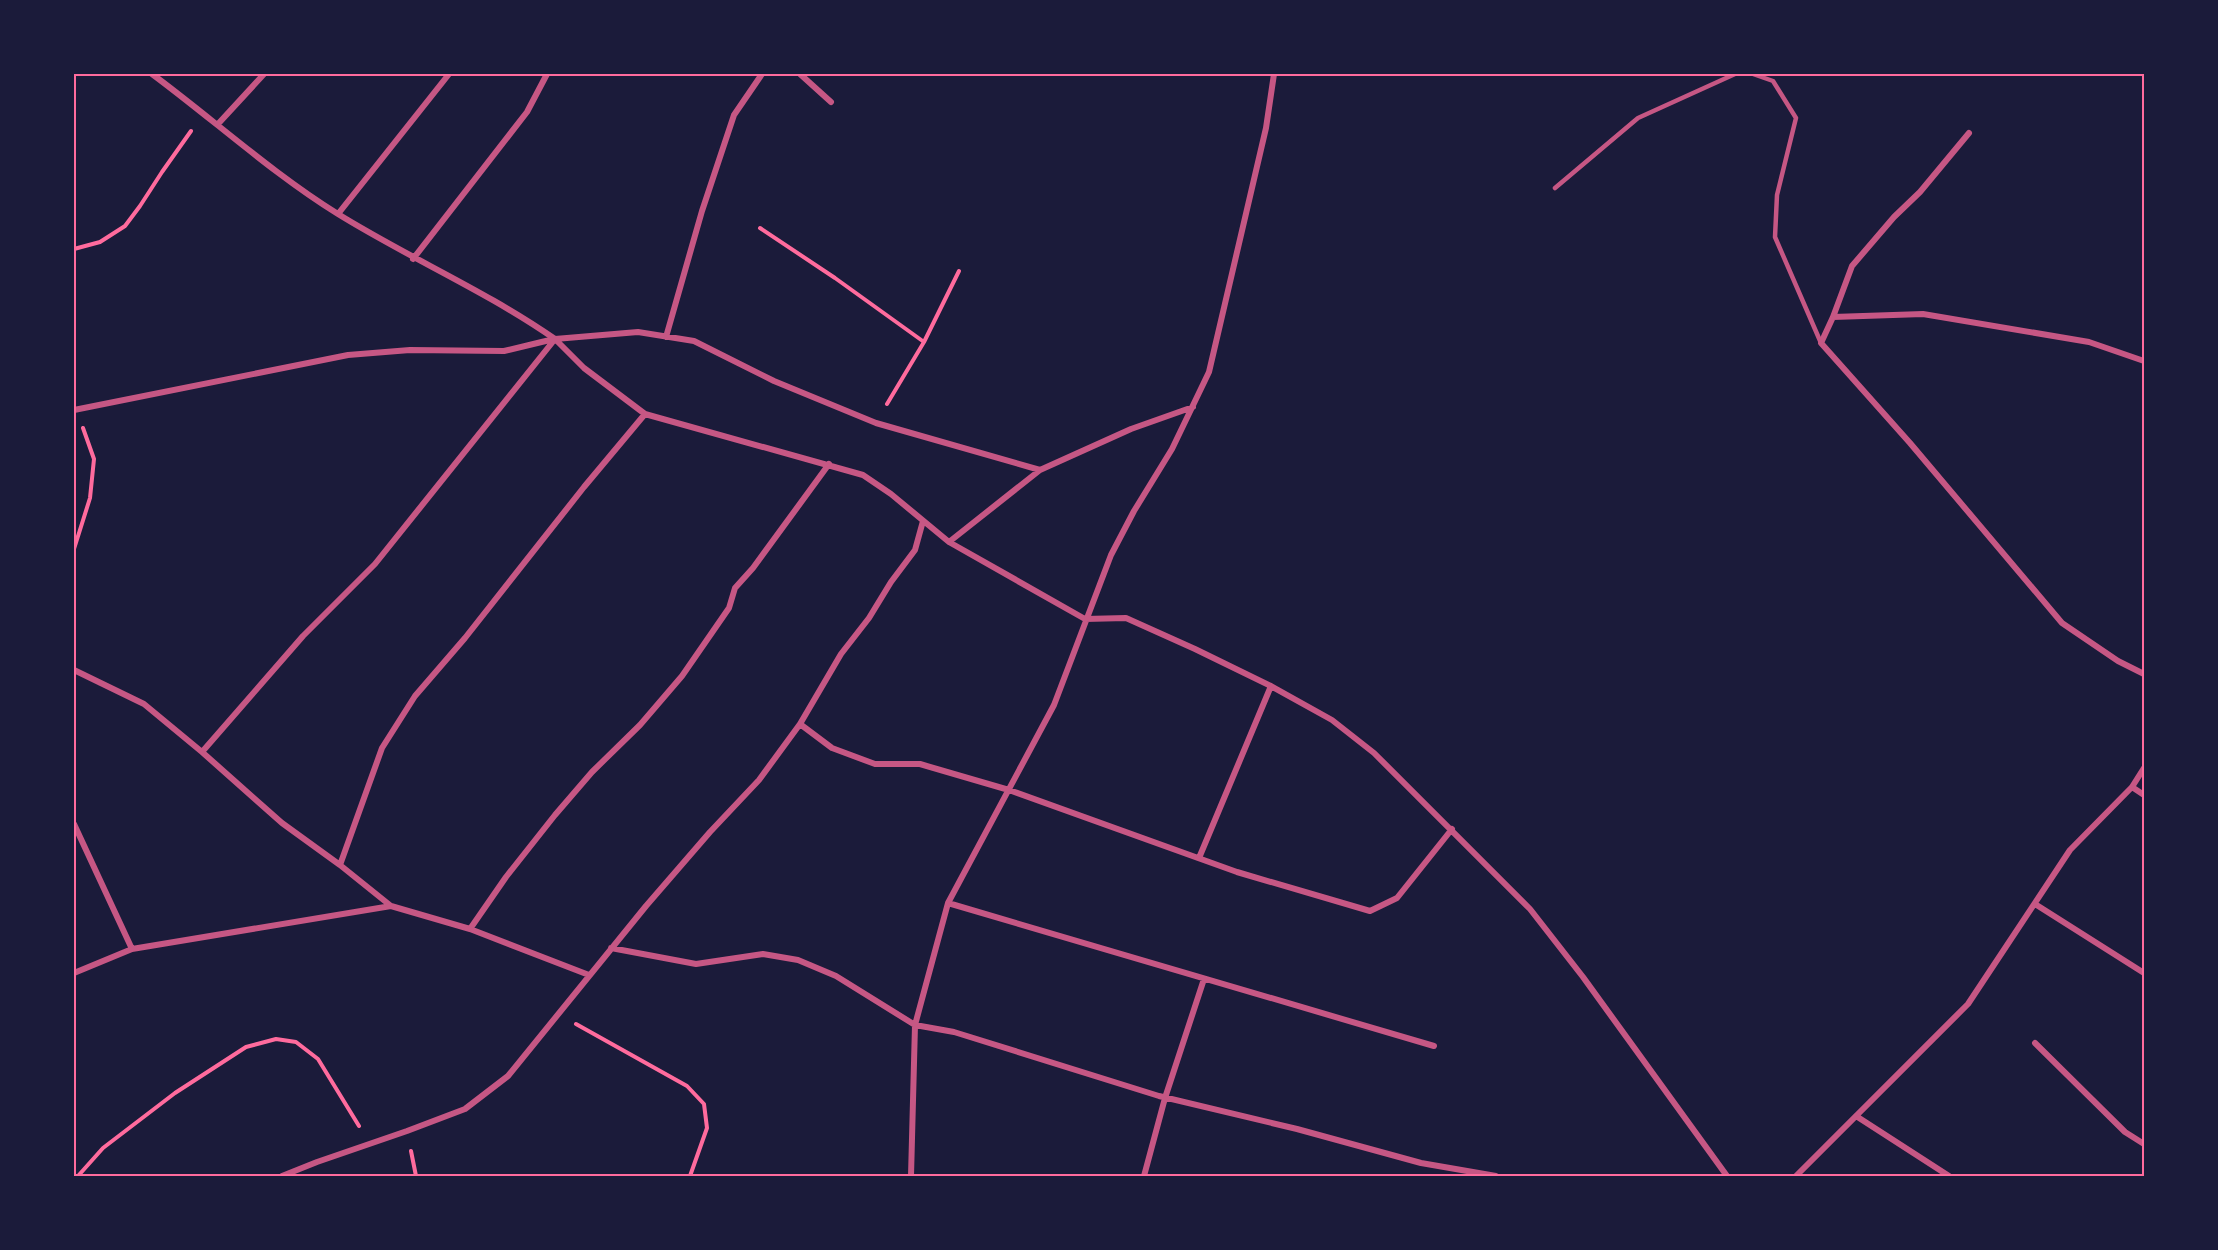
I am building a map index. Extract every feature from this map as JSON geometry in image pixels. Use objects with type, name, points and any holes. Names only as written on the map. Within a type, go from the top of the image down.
[{"type":"street","points":[[152,74],[218,124],[280,176],[413,259],[516,312],[555,339],[584,368],[645,414],[863,475],[949,542],[1085,620],[1126,618],[1271,686],[1332,720],[1374,753],[1530,909],[1583,977],[1727,1176]]},
{"type":"street","points":[[218,124],[264,74]]},
{"type":"street","points":[[338,214],[449,74]]},
{"type":"street","points":[[413,259],[527,112],[547,74]]},
{"type":"street","points":[[666,337],[702,211],[734,115],[762,74]]},
{"type":"street","points":[[800,74],[831,102]]},
{"type":"street","points":[[912,1176],[915,1025],[948,903],[1054,705],[1112,555],[1134,511],[1172,449],[1209,372],[1266,128],[1274,74]]},
{"type":"street","points":[[1969,133],[1920,192],[1893,217],[1852,266],[1821,342],[1910,443],[2062,623],[2118,661],[2145,674]]},
{"type":"street","points":[[1833,317],[1923,314],[2089,342],[2145,362]]},
{"type":"street","points":[[75,410],[348,355],[410,350],[504,351],[555,339],[638,332],[694,341],[774,381],[876,423],[1040,471]]},
{"type":"street","points":[[202,752],[303,636],[375,564],[555,339]]},
{"type":"street","points":[[949,542],[1040,471],[1131,429],[1194,407]]},
{"type":"street","points":[[340,865],[382,748],[415,696],[465,638],[645,414]]},
{"type":"street","points":[[470,929],[506,877],[555,815],[592,772],[640,725],[682,676],[729,608],[735,588],[753,568],[829,464]]},
{"type":"street","points":[[282,1176],[465,1109],[508,1076],[611,948],[710,832],[759,780],[800,724],[841,654],[869,618],[891,582],[915,550],[924,521]]},
{"type":"street","points":[[74,670],[144,704],[202,752],[282,824],[340,865],[391,906],[470,929],[589,975]]},
{"type":"street","points":[[1199,858],[1271,686]]},
{"type":"street","points":[[800,724],[832,748],[875,764],[920,764],[1009,790],[1237,872],[1370,911],[1397,898],[1452,830]]},
{"type":"street","points":[[1796,1176],[1968,1004],[2070,850],[2132,787],[2145,768]]},
{"type":"street","points":[[2132,787],[2145,795]]},
{"type":"street","points":[[74,824],[132,949]]},
{"type":"street","points":[[948,903],[1434,1046]]},
{"type":"street","points":[[2035,904],[2145,972]]},
{"type":"street","points":[[74,973],[132,949],[391,906]]},
{"type":"street","points":[[611,948],[696,964],[763,954],[798,960],[836,976],[915,1025],[954,1032],[1165,1098],[1298,1129],[1421,1163],[1496,1176]]},
{"type":"street","points":[[1144,1176],[1165,1098],[1204,979]]},
{"type":"street","points":[[2035,1043],[2125,1132],[2145,1144]]},
{"type":"street","points":[[1856,1116],[1949,1176]]},
{"type":"lane","points":[[1555,188],[1638,118],[1735,74]]},
{"type":"lane","points":[[1753,74],[1773,81],[1796,118],[1777,195],[1775,237],[1821,342]]},
{"type":"path","points":[[74,249],[100,242],[125,226],[204,113]]},
{"type":"path","points":[[760,228],[924,342]]},
{"type":"path","points":[[876,423],[924,342],[959,271]]},
{"type":"path","points":[[74,549],[90,498],[93,459],[75,410]]},
{"type":"path","points":[[557,1014],[687,1086],[704,1104],[707,1128],[690,1176]]},
{"type":"path","points":[[78,1176],[103,1148],[175,1093],[246,1047],[276,1039],[296,1042],[318,1059],[370,1144]]}]
